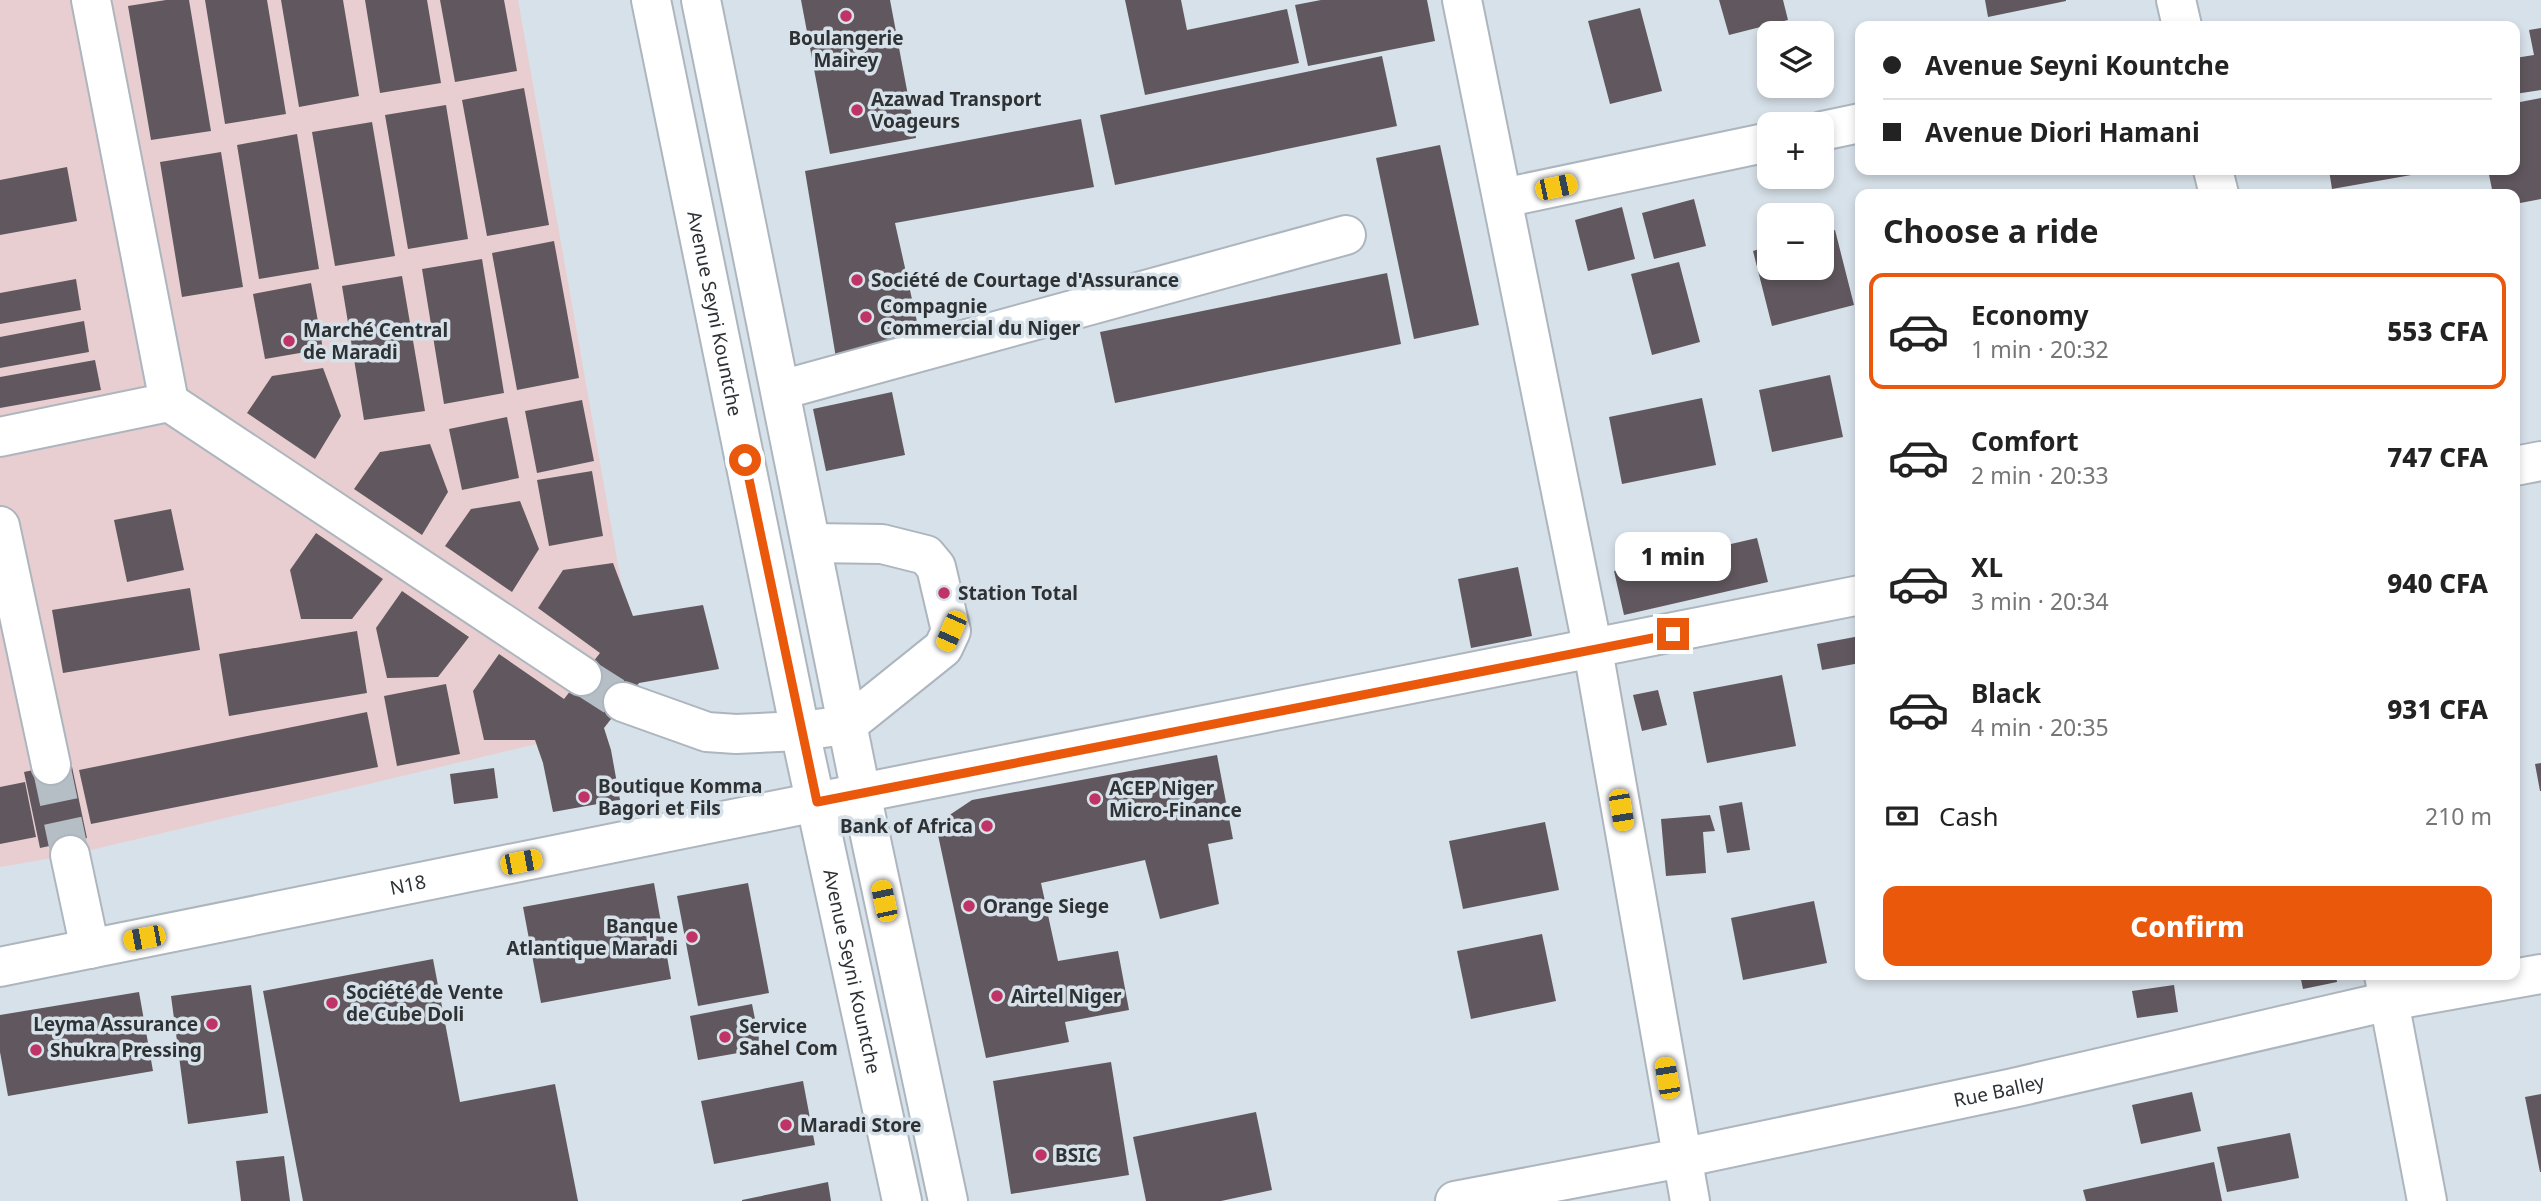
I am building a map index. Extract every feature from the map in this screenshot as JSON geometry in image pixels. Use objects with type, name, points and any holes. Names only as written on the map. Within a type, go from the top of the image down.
[{"type":"main road","points":[[91,0],[169,402]]},
{"type":"main road","name":"Avenue Seyni Kountche","points":[[651,0],[800,731],[901,1201]]},
{"type":"main road","points":[[702,0],[860,793],[948,1201]]},
{"type":"main road","points":[[1462,0],[1593,650],[1690,1201]]},
{"type":"main road","points":[[2176,0],[2181,21]]},
{"type":"main road","points":[[1834,128],[1855,124]]},
{"type":"main road","points":[[1503,198],[1757,145]]},
{"type":"main road","points":[[781,390],[1346,235]]},
{"type":"main road","points":[[0,437],[169,402],[582,676]]},
{"type":"main road","points":[[2520,465],[2541,461]]},
{"type":"main road","points":[[0,526],[51,765]]},
{"type":"main road","points":[[623,702],[706,732],[736,734],[800,731],[848,725],[943,649],[951,631],[936,567],[926,555],[882,544],[811,542]]},
{"type":"main road","name":"N18","points":[[0,967],[1855,596]]},
{"type":"main road","points":[[70,855],[90,949]]},
{"type":"main road","name":"Rue Balley","points":[[2520,977],[2541,975]]},
{"type":"main road","name":"Rue Balley","points":[[1455,1201],[1681,1158],[2013,1088],[2387,988],[2482,980]]},
{"type":"main road","points":[[2387,988],[2427,1201]]},
{"type":"shaded area","name":"Marché Central de Maradi","points":[[0,0],[518,0],[639,683],[604,728],[70,855],[0,867]]},
{"type":"building","points":[[166,0],[189,0],[211,131],[151,140],[128,6]]},
{"type":"building","points":[[205,0],[267,0],[286,114],[225,124]]},
{"type":"building","points":[[281,0],[343,0],[359,96],[299,107]]},
{"type":"building","points":[[365,0],[427,0],[441,83],[380,93]]},
{"type":"building","points":[[440,0],[504,0],[517,71],[455,82]]},
{"type":"building","points":[[801,0],[890,0],[916,138],[830,154]]},
{"type":"building","points":[[1125,0],[1181,0],[1187,30],[1287,9],[1299,63],[1145,95]]},
{"type":"building","points":[[1321,0],[1427,0],[1435,41],[1308,66],[1295,5]]},
{"type":"building","points":[[1719,0],[1783,0],[1788,20],[1757,21],[1757,28],[1729,35]]},
{"type":"building","points":[[1985,0],[2066,0],[2066,1],[1988,17]]},
{"type":"building","points":[[1640,8],[1662,91],[1610,104],[1588,21]]},
{"type":"building","points":[[2541,28],[2541,90],[2520,93],[2520,57],[2534,55],[2529,30]]},
{"type":"building","points":[[1382,56],[1397,126],[1115,185],[1100,115]]},
{"type":"building","points":[[524,88],[549,225],[487,236],[462,100]]},
{"type":"building","points":[[2541,98],[2541,199],[2520,203],[2520,189],[2492,189],[2489,175],[2520,175],[2520,102]]},
{"type":"building","points":[[446,105],[468,239],[408,249],[385,115]]},
{"type":"building","points":[[1081,119],[1094,187],[895,223],[922,344],[836,358],[805,171]]},
{"type":"building","points":[[372,122],[395,256],[335,266],[312,132]]},
{"type":"building","points":[[297,134],[319,269],[259,279],[237,145]]},
{"type":"building","points":[[1440,145],[1479,325],[1414,339],[1376,158]]},
{"type":"building","points":[[221,152],[243,287],[182,297],[160,162]]},
{"type":"building","points":[[67,167],[77,221],[0,235],[0,180]]},
{"type":"building","points":[[2330,175],[2411,175],[2332,189]]},
{"type":"building","points":[[1694,199],[1706,246],[1654,259],[1642,213]]},
{"type":"building","points":[[1622,207],[1635,259],[1588,271],[1575,220]]},
{"type":"building","points":[[1834,230],[1854,305],[1772,326],[1760,280],[1834,280]]},
{"type":"building","points":[[554,241],[579,378],[517,390],[492,253]]},
{"type":"building","points":[[1757,250],[1757,267],[1753,251]]},
{"type":"building","points":[[482,259],[504,393],[444,404],[422,269]]},
{"type":"building","points":[[1679,262],[1700,342],[1652,355],[1631,274]]},
{"type":"building","points":[[1387,273],[1401,344],[1115,403],[1100,332]]},
{"type":"building","points":[[402,276],[425,411],[364,420],[342,286]]},
{"type":"building","points":[[76,279],[81,310],[0,324],[0,293]]},
{"type":"building","points":[[311,283],[323,349],[265,359],[253,294]]},
{"type":"building","points":[[84,321],[89,352],[0,368],[0,337]]},
{"type":"building","points":[[95,360],[101,390],[0,408],[0,377]]},
{"type":"building","points":[[323,368],[341,416],[315,459],[247,413],[272,376]]},
{"type":"building","points":[[1830,375],[1843,437],[1772,452],[1759,390]]},
{"type":"building","points":[[892,392],[905,455],[826,471],[813,409]]},
{"type":"building","points":[[1702,398],[1716,465],[1622,484],[1609,417]]},
{"type":"building","points":[[582,400],[594,461],[537,473],[525,411]]},
{"type":"building","points":[[507,417],[519,478],[462,490],[449,429]]},
{"type":"building","points":[[430,444],[448,492],[422,535],[354,489],[380,452]]},
{"type":"building","points":[[592,471],[603,536],[549,546],[537,480]]},
{"type":"building","points":[[520,501],[539,549],[512,592],[445,546],[471,509]]},
{"type":"building","points":[[171,509],[184,570],[127,582],[114,520]]},
{"type":"building","points":[[316,533],[383,579],[352,619],[301,619],[290,570]]},
{"type":"building","points":[[1757,538],[1768,582],[1624,615],[1614,571]]},
{"type":"building","points":[[613,563],[633,616],[703,605],[719,669],[639,683],[604,728],[620,800],[553,812],[543,763],[535,740],[484,740],[473,691],[499,654],[564,699],[600,653],[538,608],[563,570]]},
{"type":"building","points":[[1518,567],[1532,636],[1471,648],[1458,579]]},
{"type":"building","points":[[190,588],[200,650],[63,673],[52,610]]},
{"type":"building","points":[[402,591],[469,637],[438,677],[387,678],[376,628]]},
{"type":"building","points":[[357,631],[367,693],[229,716],[219,654]]},
{"type":"building","points":[[1855,637],[1855,664],[1822,670],[1817,644]]},
{"type":"building","points":[[1782,675],[1796,746],[1707,763],[1693,692]]},
{"type":"building","points":[[446,684],[460,754],[397,766],[384,696]]},
{"type":"building","points":[[1658,690],[1667,725],[1642,731],[1633,695]]},
{"type":"building","points":[[367,712],[378,767],[91,824],[79,770]]},
{"type":"building","points":[[1217,755],[1233,839],[1208,844],[1219,904],[1160,919],[1145,860],[1041,883],[1058,961],[1118,951],[1129,1010],[1065,1022],[1069,1042],[986,1058],[938,835],[951,814],[972,800]]},
{"type":"building","points":[[71,762],[87,838],[40,848],[24,772]]},
{"type":"building","points":[[2541,763],[2541,791],[2540,791],[2535,764]]},
{"type":"building","points":[[494,768],[498,798],[454,804],[450,774]]},
{"type":"building","points":[[25,782],[36,837],[0,844],[0,787]]},
{"type":"building","points":[[1742,802],[1750,850],[1727,853],[1719,806]]},
{"type":"building","points":[[1710,815],[1715,831],[1703,832],[1706,873],[1666,876],[1661,819]]},
{"type":"building","points":[[1545,822],[1559,890],[1463,909],[1449,841]]},
{"type":"building","points":[[654,883],[671,979],[541,1003],[523,907]]},
{"type":"building","points":[[748,883],[769,993],[698,1006],[677,896]]},
{"type":"building","points":[[1814,901],[1827,963],[1743,980],[1731,918]]},
{"type":"building","points":[[1542,934],[1556,1001],[1471,1019],[1457,951]]},
{"type":"building","points":[[433,959],[460,1102],[555,1084],[578,1201],[303,1201],[263,991]]},
{"type":"building","points":[[2301,980],[2337,980],[2337,982],[2303,989]]},
{"type":"building","points":[[251,985],[268,1113],[188,1124],[171,996]]},
{"type":"building","points":[[2174,985],[2178,1012],[2137,1018],[2132,991]]},
{"type":"building","points":[[139,992],[153,1071],[8,1096],[0,1052],[0,1015]]},
{"type":"building","points":[[752,1004],[761,1049],[698,1060],[690,1016]]},
{"type":"building","points":[[1111,1062],[1129,1175],[1011,1194],[993,1081]]},
{"type":"building","points":[[803,1081],[815,1145],[714,1164],[701,1101]]},
{"type":"building","points":[[2192,1092],[2201,1131],[2141,1144],[2132,1105]]},
{"type":"building","points":[[2541,1094],[2541,1172],[2540,1172],[2525,1097]]},
{"type":"building","points":[[1256,1112],[1272,1190],[1221,1201],[1146,1201],[1133,1137]]},
{"type":"building","points":[[2290,1133],[2299,1178],[2227,1192],[2217,1147]]},
{"type":"building","points":[[284,1156],[290,1201],[241,1201],[236,1161]]},
{"type":"building","points":[[2214,1162],[2222,1201],[2086,1201],[2083,1190]]},
{"type":"building","points":[[828,1182],[831,1201],[742,1201],[742,1200]]},
{"type":"tunnel","points":[[582,676],[623,702]]},
{"type":"tunnel","points":[[51,765],[70,855]]},
{"type":"place","name":"Boulangerie Mairey","points":[[846,16]]},
{"type":"place","name":"Azawad Transport Voageurs","points":[[857,110]]},
{"type":"place","name":"Société de Courtage d'Assurance","points":[[857,280]]},
{"type":"place","name":"Compagnie Commercial du Niger","points":[[866,317]]},
{"type":"place","name":"Marché Central de Maradi","points":[[289,341]]},
{"type":"place","name":"Station Total","points":[[944,593]]},
{"type":"place","name":"Boutique Komma Bagori et Fils","points":[[584,797]]},
{"type":"place","name":"ACEP Niger Micro-Finance","points":[[1095,799]]},
{"type":"place","name":"Bank of Africa","points":[[987,826]]},
{"type":"place","name":"Orange Siege","points":[[969,906]]},
{"type":"place","name":"Banque Atlantique Maradi","points":[[692,937]]},
{"type":"place","name":"Airtel Niger","points":[[997,996]]},
{"type":"place","name":"Société de Vente de Cube Doli","points":[[332,1003]]},
{"type":"place","name":"Leyma Assurance","points":[[212,1024]]},
{"type":"place","name":"Service Sahel Com","points":[[725,1037]]},
{"type":"place","name":"Shukra Pressing","points":[[36,1050]]},
{"type":"place","name":"Maradi Store","points":[[786,1125]]},
{"type":"place","name":"BSIC","points":[[1041,1155]]},
{"type":"route","points":[[745,460],[817,802],[1673,634]]}]
